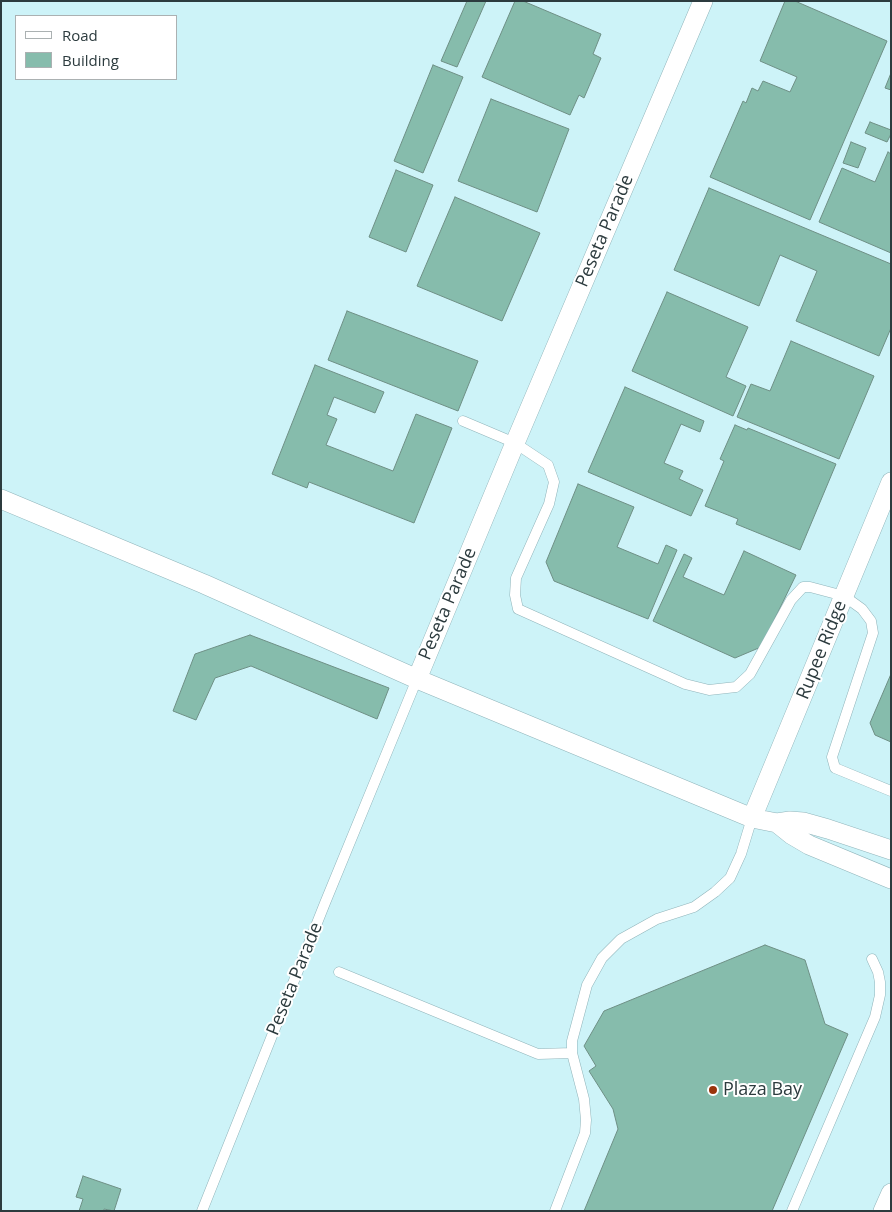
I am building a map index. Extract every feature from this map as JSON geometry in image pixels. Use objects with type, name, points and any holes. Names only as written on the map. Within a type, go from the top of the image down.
[{"type":"street","name":"Peseta Parade","points":[[417,679],[703,1]]},
{"type":"street","name":"Rupee Ridge","points":[[752,818],[891,482]]},
{"type":"street","points":[[1,499],[204,584],[417,679],[752,818],[777,824],[809,845],[891,879]]},
{"type":"street","points":[[777,824],[790,821],[803,822],[828,828],[891,850]]},
{"type":"street","points":[[883,1211],[891,1193]]},
{"type":"lane","points":[[463,421],[515,443],[548,465],[554,482],[549,504],[516,578],[515,595],[518,609],[685,684],[709,690],[736,687],[750,674],[792,600],[803,587],[810,587],[844,596],[862,609],[871,621],[873,632],[832,757],[835,768],[891,791]]},
{"type":"lane","name":"Peseta Parade","points":[[202,1211],[417,679]]},
{"type":"lane","points":[[555,1211],[586,1126],[584,1099],[572,1053],[572,1041],[587,985],[602,958],[621,939],[657,919],[694,907],[730,878],[741,854],[752,818]]},
{"type":"lane","points":[[792,1211],[875,1016],[880,995],[880,982],[872,959]]},
{"type":"lane","points":[[340,972],[538,1054],[572,1053]]},
{"type":"building","points":[[467,1],[486,1],[457,67],[441,61]]},
{"type":"building","points":[[515,1],[523,1],[601,34],[593,54],[601,58],[584,98],[579,95],[570,115],[482,77]]},
{"type":"building","points":[[785,1],[795,1],[887,41],[810,220],[710,177],[743,101],[746,103],[752,88],[758,91],[763,81],[790,92],[797,77],[760,61]]},
{"type":"building","points":[[433,65],[463,77],[423,173],[394,161]]},
{"type":"building","points":[[891,73],[891,90],[885,88]]},
{"type":"building","points":[[491,99],[569,129],[537,212],[458,181]]},
{"type":"building","points":[[870,122],[891,130],[887,142],[865,133]]},
{"type":"building","points":[[851,142],[866,148],[858,168],[843,163]]},
{"type":"building","points":[[888,152],[891,154],[891,253],[819,222],[842,168],[875,182]]},
{"type":"building","points":[[396,170],[433,185],[406,252],[369,237]]},
{"type":"building","points":[[709,188],[891,264],[891,328],[879,356],[796,321],[817,271],[780,255],[759,306],[674,270]]},
{"type":"building","points":[[455,197],[540,233],[502,321],[417,286]]},
{"type":"building","points":[[667,292],[748,327],[726,377],[746,386],[733,416],[632,371]]},
{"type":"building","points":[[347,311],[478,361],[458,411],[328,360]]},
{"type":"building","points":[[791,341],[874,376],[839,459],[737,417],[751,384],[770,391]]},
{"type":"building","points":[[315,365],[384,392],[375,413],[334,397],[327,415],[337,419],[326,445],[393,471],[416,414],[452,428],[414,523],[309,482],[307,488],[272,474]]},
{"type":"building","points":[[625,387],[704,421],[700,432],[681,424],[664,463],[683,471],[679,479],[703,490],[691,516],[588,472]]},
{"type":"building","points":[[735,425],[747,430],[748,428],[836,464],[800,550],[736,524],[738,519],[705,506],[724,461],[720,459]]},
{"type":"building","points":[[578,484],[634,507],[617,547],[658,564],[666,545],[677,550],[648,619],[554,581],[546,562]]},
{"type":"building","points":[[744,551],[796,575],[761,647],[735,658],[653,621],[684,554],[692,558],[683,577],[724,595]]},
{"type":"building","points":[[250,635],[389,688],[377,719],[251,666],[215,678],[196,720],[173,711],[195,654]]},
{"type":"building","points":[[891,674],[891,742],[875,735],[870,723]]},
{"type":"building","name":"Plaza Bay","points":[[765,945],[805,960],[825,1024],[848,1034],[772,1211],[584,1211],[618,1129],[613,1109],[589,1071],[596,1066],[584,1046],[604,1011]]},
{"type":"building","points":[[83,1176],[121,1189],[114,1211],[104,1209],[104,1211],[79,1211],[83,1199],[76,1197]]},
{"type":"place","name":"Plaza Bay","points":[[713,1090]]}]
